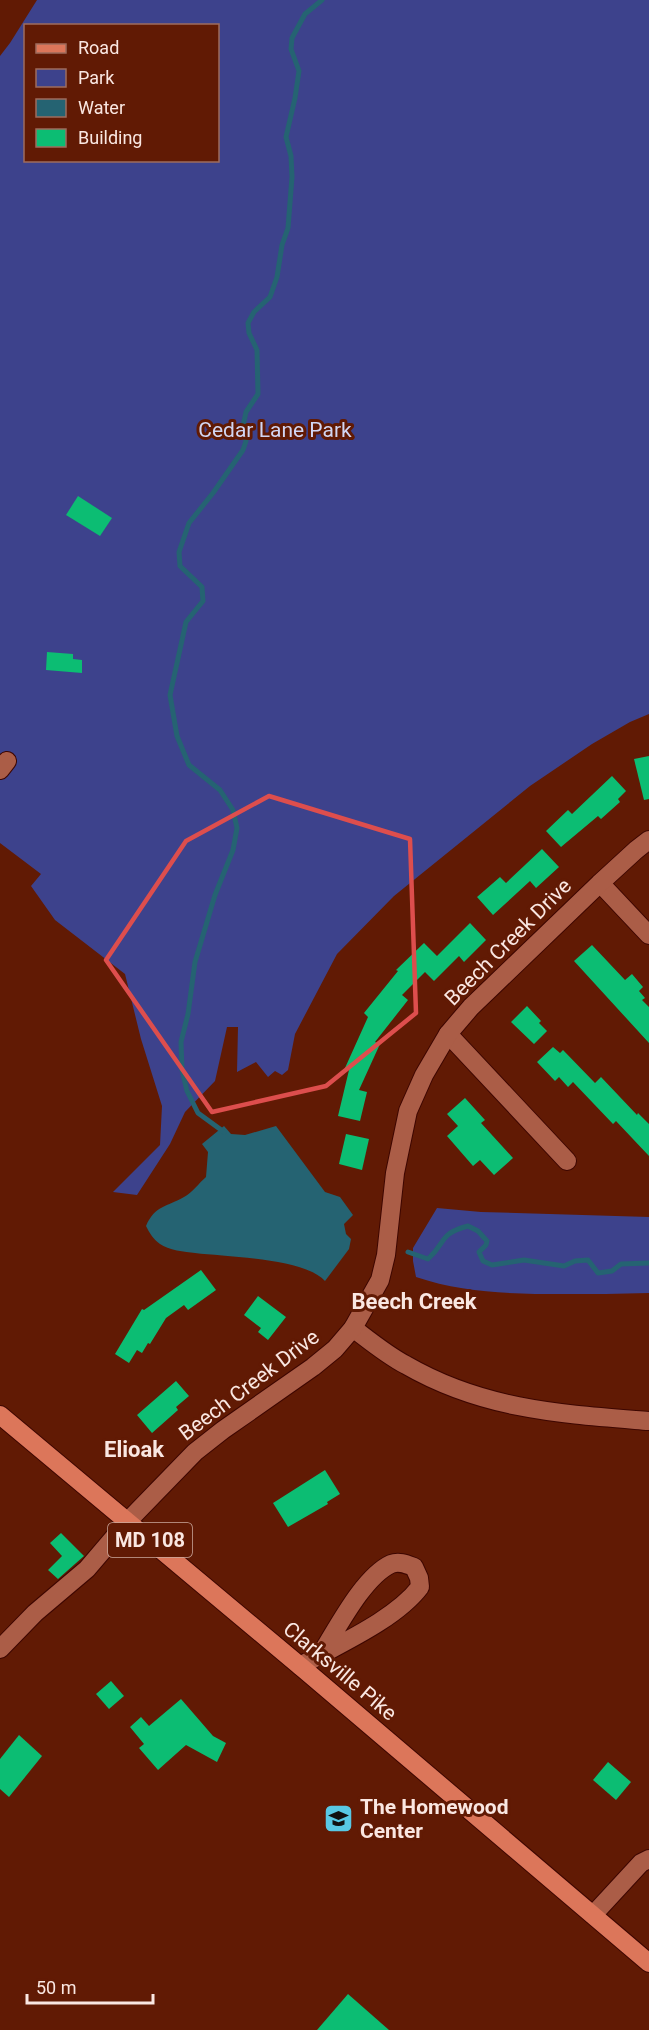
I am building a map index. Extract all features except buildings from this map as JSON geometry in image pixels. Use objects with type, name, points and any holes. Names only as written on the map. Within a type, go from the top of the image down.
[{"type":"main road","name":"Clarksville Pike","points":[[0,1415],[649,1963]]},
{"type":"street","name":"Beech Creek Drive","points":[[0,1649],[35,1613],[87,1569],[128,1521],[195,1452],[313,1367],[335,1349],[353,1328],[380,1280],[386,1255],[395,1173],[408,1111],[424,1075],[448,1034],[471,1007],[600,883],[649,840]]},
{"type":"street","name":"Beech Creek Drive","points":[[600,883],[649,935]]},
{"type":"street","name":"Beech Creek Drive","points":[[448,1034],[567,1161]]},
{"type":"street","points":[[353,1328],[403,1364],[432,1379],[492,1401],[525,1409],[649,1421]]},
{"type":"street","points":[[300,1666],[393,1613],[411,1598],[420,1587],[414,1567],[403,1562],[391,1564],[362,1590],[321,1654]]},
{"type":"street","points":[[592,1915],[641,1863],[649,1858]]},
{"type":"highlighted area","points":[[269,796],[410,839],[416,1013],[326,1086],[212,1112],[106,960],[186,841]]},
{"type":"green space","name":"Cedar Lane Park","points":[[37,0],[649,0],[649,714],[592,744],[530,786],[394,896],[337,954],[295,1034],[288,1070],[282,1075],[275,1071],[268,1077],[256,1062],[237,1072],[238,1027],[227,1027],[215,1081],[185,1112],[170,1144],[137,1195],[113,1192],[160,1145],[162,1106],[141,1039],[125,974],[55,920],[31,886],[41,874],[0,843],[0,56]]},
{"type":"green space","points":[[437,1208],[481,1212],[649,1217],[649,1293],[507,1293],[452,1286],[416,1277],[413,1248]]},
{"type":"water","points":[[224,1126],[231,1134],[245,1135],[276,1126],[325,1192],[340,1197],[353,1215],[344,1224],[346,1234],[351,1239],[349,1249],[325,1281],[315,1273],[283,1263],[172,1249],[160,1244],[150,1233],[146,1226],[157,1210],[187,1195],[206,1177],[208,1152],[202,1144]]},
{"type":"waterway","points":[[224,1132],[198,1113],[187,1091],[182,1070],[181,1042],[188,1014],[195,962],[215,895],[233,850],[237,828],[233,810],[220,790],[189,765],[177,736],[170,695],[186,622],[203,601],[202,587],[180,566],[179,552],[189,523],[243,450],[246,441],[243,426],[246,412],[258,394],[257,350],[249,333],[248,323],[254,312],[270,297],[288,228],[292,177],[291,156],[286,137],[299,71],[291,49],[292,38],[305,14],[322,0]]},
{"type":"waterway","points":[[408,1252],[428,1259],[447,1235],[468,1226],[478,1231],[487,1241],[479,1252],[483,1261],[492,1265],[524,1260],[564,1266],[575,1261],[588,1260],[598,1273],[612,1271],[621,1264],[649,1263]]},
{"type":"place","name":"The Homewood Center","points":[[339,1819]]},
{"type":"district","name":"Beech Creek","points":[[414,1301]]},
{"type":"district","name":"Elioak","points":[[134,1449]]}]
